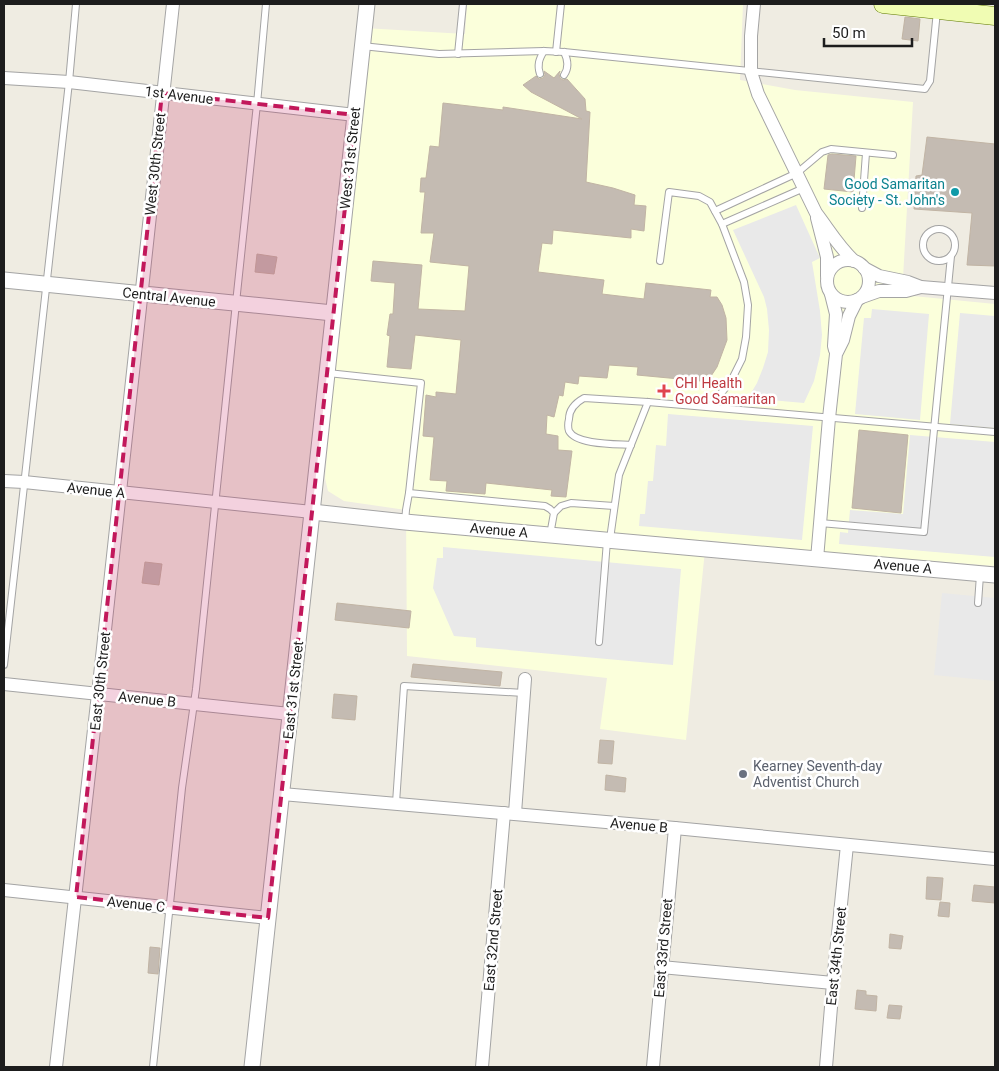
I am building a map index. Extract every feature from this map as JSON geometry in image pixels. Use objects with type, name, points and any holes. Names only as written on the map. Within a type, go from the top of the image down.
[{"type":"main road","points":[[883,4],[995,16]]},
{"type":"street","name":"West 30th Street","points":[[142,294],[173,4]]},
{"type":"street","name":"West 31st Street","points":[[333,313],[367,4]]},
{"type":"street","points":[[754,4],[751,36],[751,72],[758,94],[816,213],[827,257],[828,286],[836,314],[834,346],[836,354],[817,559]]},
{"type":"street","name":"1st Avenue","points":[[4,78],[69,82],[355,116]]},
{"type":"street","points":[[816,213],[837,244],[866,272],[868,281],[867,290],[859,298],[849,316],[843,340],[836,354]]},
{"type":"street","points":[[827,277],[837,263],[845,261],[859,265],[879,276],[908,282],[921,287],[995,293]]},
{"type":"street","name":"Central Avenue","points":[[4,280],[333,313]]},
{"type":"street","points":[[831,294],[846,302],[880,291],[906,291],[921,287]]},
{"type":"street","name":"East 30th Street","points":[[56,1067],[142,294]]},
{"type":"street","name":"East 31st Street","points":[[252,1067],[333,313]]},
{"type":"street","name":"Avenue A","points":[[4,481],[405,522],[988,574]]},
{"type":"street","name":"East 32nd Street","points":[[482,1067],[525,678]]},
{"type":"street","name":"Avenue B","points":[[4,684],[290,714]]},
{"type":"street","name":"Avenue B","points":[[282,794],[674,828],[995,859]]},
{"type":"street","name":"East 33rd Street","points":[[653,1067],[674,828]]},
{"type":"street","name":"East 34th Street","points":[[826,1067],[847,844]]},
{"type":"street","name":"Avenue C","points":[[4,890],[268,918]]},
{"type":"street","points":[[661,967],[833,983]]},
{"type":"lane","points":[[4,665],[76,4]]},
{"type":"lane","points":[[153,1067],[182,788],[194,704],[216,502],[266,4]]},
{"type":"lane","points":[[458,54],[462,4]]},
{"type":"lane","points":[[556,52],[561,4]]},
{"type":"lane","points":[[362,46],[439,54],[564,52],[926,88],[930,81],[937,10]]},
{"type":"lane","points":[[540,74],[538,64],[544,52]]},
{"type":"lane","points":[[564,52],[568,64],[568,69],[564,75]]},
{"type":"lane","points":[[715,211],[796,173],[822,152],[831,149],[893,155]]},
{"type":"lane","points":[[862,208],[866,152]]},
{"type":"lane","points":[[722,224],[804,188]]},
{"type":"lane","points":[[660,261],[669,192],[699,196],[710,202],[722,224],[744,282],[748,305],[746,337],[742,359],[732,381],[710,407]]},
{"type":"lane","points":[[820,523],[924,532],[947,290],[951,256],[955,246],[949,233],[940,229],[927,235],[924,240],[924,250],[927,255],[941,261],[951,256]]},
{"type":"lane","points":[[327,373],[421,383],[405,522]]},
{"type":"lane","points":[[631,445],[589,442],[574,436],[569,431],[569,414],[572,407],[584,398],[995,432]]},
{"type":"lane","points":[[599,642],[608,540],[618,475],[648,402]]},
{"type":"lane","points":[[409,493],[544,506],[554,513]]},
{"type":"lane","points":[[550,535],[554,513],[561,506],[571,503],[614,506]]},
{"type":"lane","points":[[978,603],[988,574]]},
{"type":"lane","points":[[396,803],[404,686],[524,693]]},
{"type":"highlighted area","points":[[162,93],[355,115],[268,918],[76,897]]},
{"type":"shaded area","name":"CHI Health Good Samaritan","points":[[467,4],[743,4],[740,80],[795,90],[913,102],[903,295],[995,304],[995,566],[762,547],[706,540],[686,740],[600,729],[607,678],[407,656],[406,510],[344,501],[328,491],[325,478],[364,28],[465,34]]},
{"type":"shaded area","points":[[796,205],[820,258],[812,262],[822,335],[814,381],[804,403],[748,398],[757,383],[768,352],[769,330],[764,297],[733,230]]},
{"type":"shaded area","points":[[872,309],[929,314],[920,420],[855,414],[864,318],[871,318]]},
{"type":"shaded area","points":[[960,313],[995,316],[995,428],[950,424]]},
{"type":"shaded area","points":[[668,414],[813,426],[802,540],[639,526],[640,514],[645,514],[648,481],[653,481],[656,445],[666,446]]},
{"type":"shaded area","points":[[910,435],[995,442],[995,557],[839,544],[840,532],[848,533],[850,510],[903,514]]},
{"type":"shaded area","points":[[443,547],[681,569],[673,665],[476,647],[476,638],[454,636],[433,588],[437,558],[443,558]]},
{"type":"shaded area","points":[[942,593],[995,598],[995,681],[934,675]]},
{"type":"building","points":[[905,17],[920,19],[918,41],[902,39]]},
{"type":"building","points":[[544,71],[554,78],[560,71],[560,78],[563,80],[567,79],[585,99],[586,111],[590,112],[586,182],[635,195],[634,205],[646,206],[644,231],[631,229],[631,238],[553,230],[552,244],[542,243],[538,272],[604,280],[602,294],[644,299],[646,283],[711,290],[710,297],[717,297],[722,305],[726,318],[727,340],[717,367],[711,376],[702,374],[701,381],[637,375],[638,367],[609,365],[607,378],[579,376],[578,384],[565,382],[563,396],[559,395],[554,417],[547,415],[546,434],[558,436],[558,450],[572,451],[566,497],[551,496],[552,490],[486,483],[485,494],[446,491],[447,481],[430,480],[434,437],[423,436],[426,395],[436,397],[436,392],[456,394],[461,340],[415,335],[411,369],[387,367],[390,336],[387,335],[390,314],[393,314],[395,283],[371,281],[373,261],[422,265],[418,309],[465,311],[469,266],[430,262],[434,233],[421,233],[425,192],[420,192],[421,178],[426,178],[430,146],[439,147],[443,103],[503,110],[503,107],[582,119],[531,92],[523,85],[536,76],[539,79],[543,78],[545,75]]},
{"type":"building","name":"Good Samaritan Society - St. John's","points":[[927,137],[995,144],[995,266],[967,265],[972,213],[914,209],[916,176],[922,175]]},
{"type":"building","points":[[828,155],[856,156],[853,192],[824,189]]},
{"type":"building","points":[[257,254],[277,257],[274,274],[255,272]]},
{"type":"building","points":[[859,430],[908,435],[901,513],[852,508]]},
{"type":"building","points":[[145,562],[162,564],[159,585],[142,583]]},
{"type":"building","points":[[337,603],[411,611],[409,628],[335,620]]},
{"type":"building","points":[[413,664],[502,672],[500,686],[411,677]]},
{"type":"building","points":[[334,694],[357,696],[355,720],[332,718]]},
{"type":"building","points":[[600,740],[614,741],[612,764],[598,763]]},
{"type":"building","points":[[606,775],[626,778],[625,792],[605,790]]},
{"type":"building","points":[[927,877],[943,878],[941,900],[926,899]]},
{"type":"building","points":[[974,885],[995,887],[995,903],[972,901]]},
{"type":"building","points":[[940,902],[950,903],[949,917],[938,916]]},
{"type":"building","points":[[890,934],[903,936],[901,949],[889,948]]},
{"type":"building","points":[[150,947],[160,948],[158,974],[148,973]]},
{"type":"building","points":[[857,990],[866,991],[866,995],[877,996],[876,1011],[855,1009]]},
{"type":"building","points":[[889,1005],[902,1006],[900,1019],[887,1018]]},
{"type":"place","name":"Good Samaritan Society - St. John's","points":[[955,192]]},
{"type":"place","name":"CHI Health Good Samaritan","points":[[664,391]]},
{"type":"place","name":"Kearney Seventh-day Adventist Church","points":[[743,774]]}]
